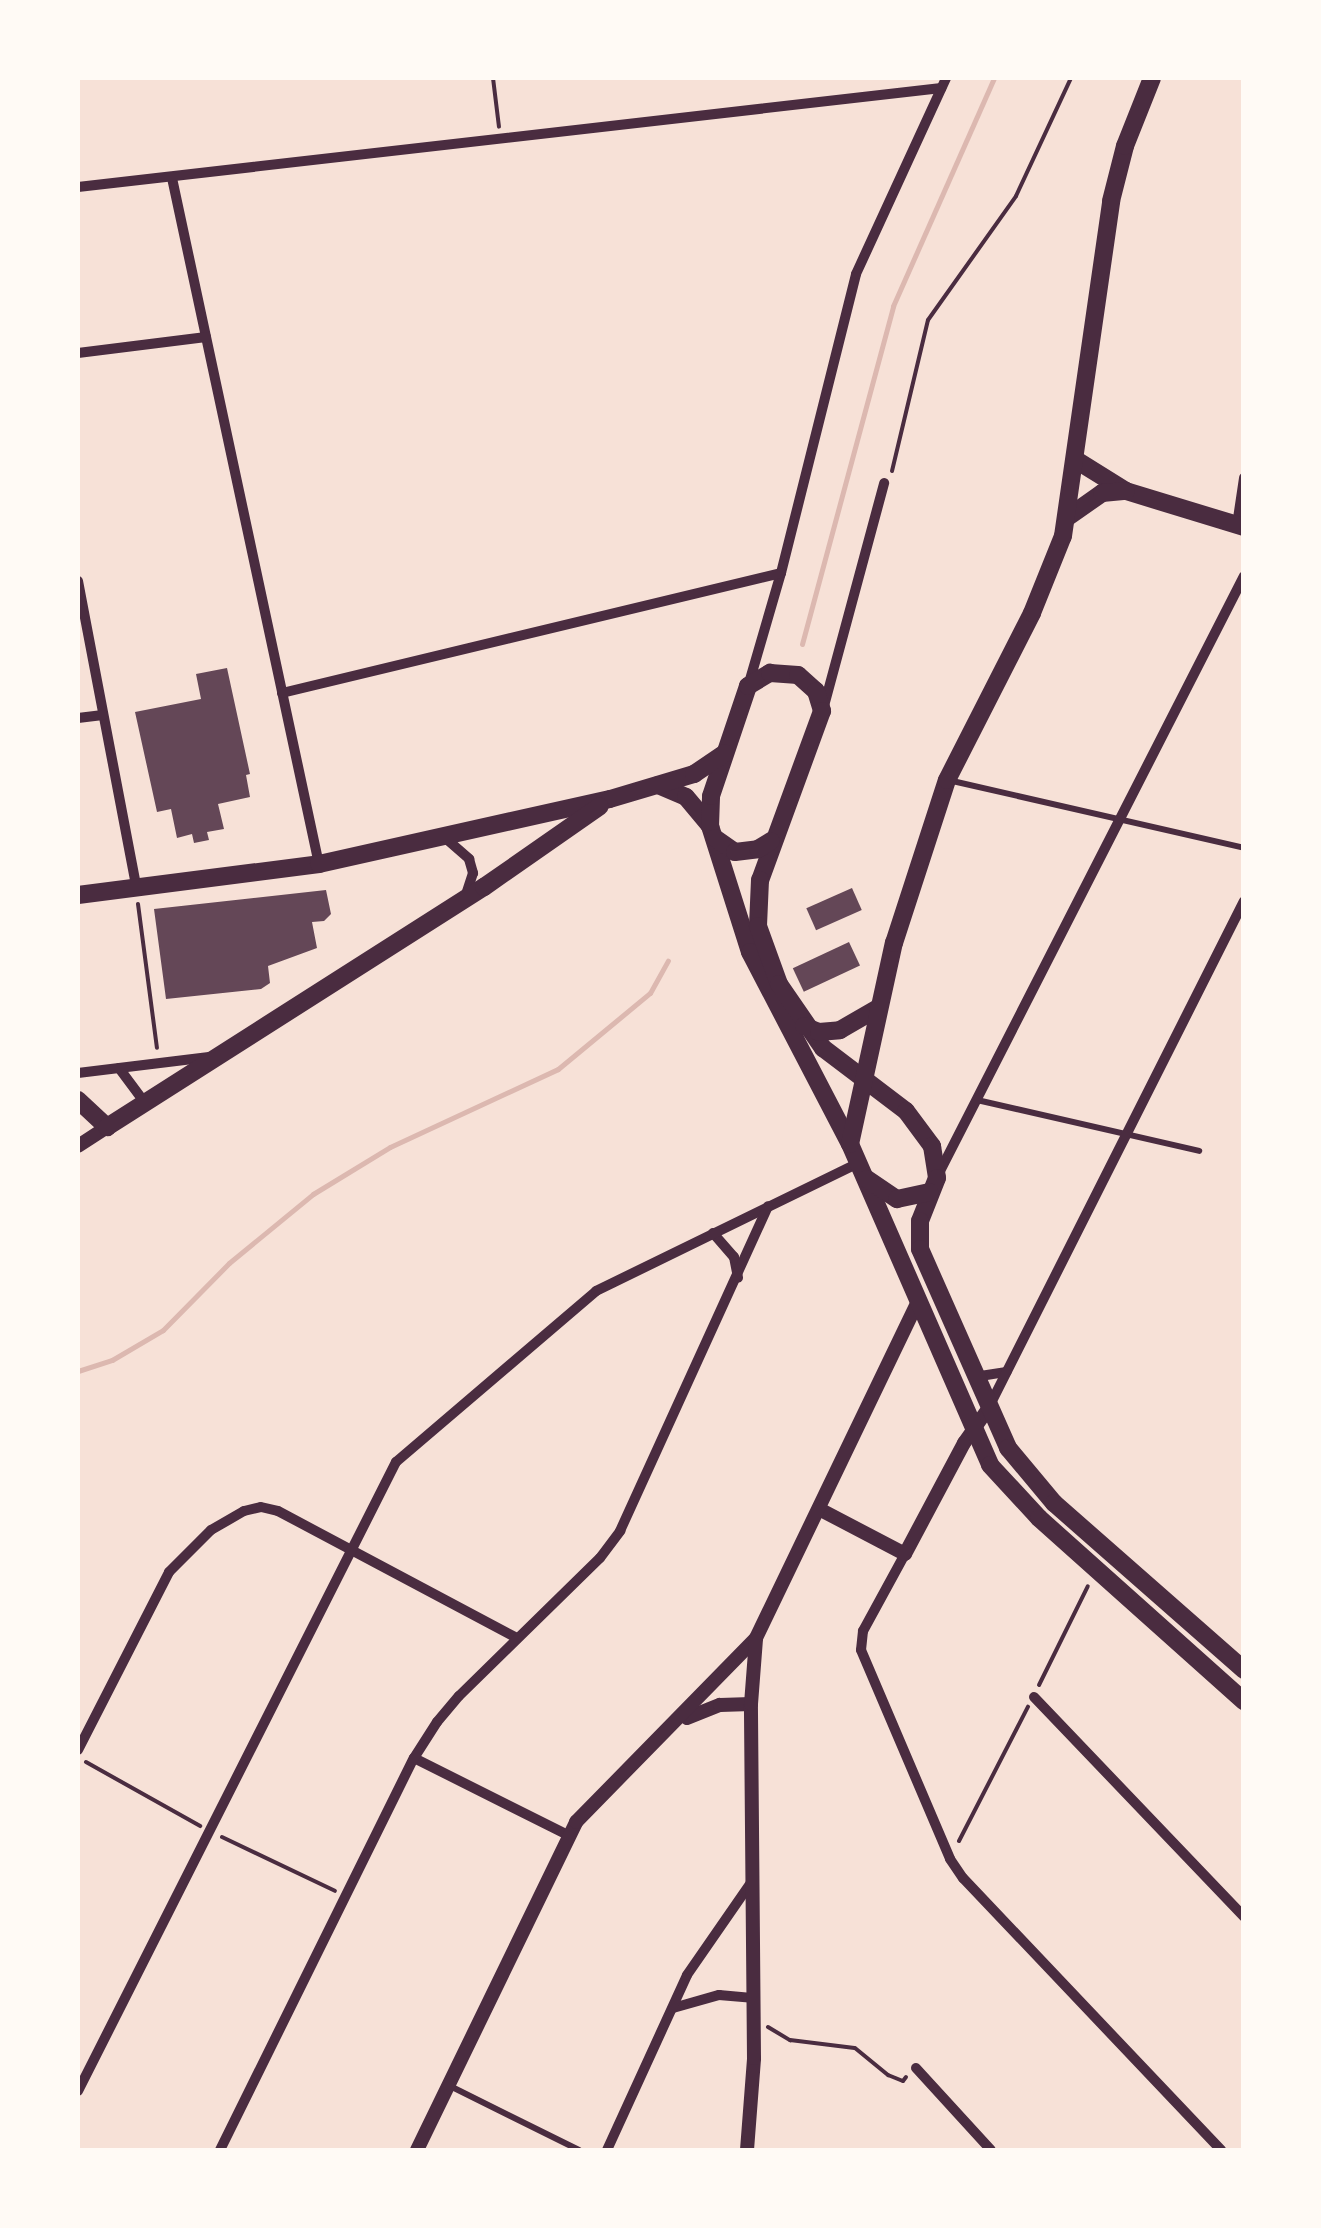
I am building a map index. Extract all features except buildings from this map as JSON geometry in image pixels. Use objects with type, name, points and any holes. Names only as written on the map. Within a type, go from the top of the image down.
[{"type":"main road","points":[[850,1144],[878,1008],[947,780],[1032,613],[1068,517],[1111,202],[1125,146],[1152,78]]},
{"type":"main road","points":[[1076,460],[1126,491],[1240,526]]},
{"type":"main road","points":[[1068,517],[1102,493],[1126,491]]},
{"type":"main road","points":[[1244,1670],[1054,1503],[1008,1448],[920,1249],[920,1221],[933,1185],[936,1153],[921,1128],[894,1100],[836,1060],[804,1025],[779,984],[758,926],[760,880],[771,841],[822,712],[816,692],[798,674],[770,673],[748,686],[709,802],[713,832],[750,952],[850,1144],[973,1429],[1003,1481],[1244,1701]]},
{"type":"main road","points":[[78,896],[319,864],[610,799],[694,774],[726,753]]},
{"type":"main road","points":[[658,785],[686,797],[713,832],[736,852],[758,850],[771,841]]},
{"type":"main road","points":[[78,1100],[107,1128],[463,900],[610,799]]},
{"type":"main road","points":[[804,1025],[833,1031],[878,1008]]},
{"type":"main road","points":[[861,1170],[897,1199],[933,1185]]},
{"type":"street","points":[[78,187],[500,141],[943,83]]},
{"type":"street","points":[[748,686],[781,574],[856,274],[943,83]]},
{"type":"street","points":[[172,178],[319,864]]},
{"type":"street","points":[[78,353],[206,337]]},
{"type":"street","points":[[1240,526],[1244,478]]},
{"type":"street","points":[[822,712],[884,483]]},
{"type":"street","points":[[282,694],[781,574]]},
{"type":"street","points":[[933,1185],[1244,576]]},
{"type":"street","points":[[78,581],[136,889]]},
{"type":"street","points":[[78,718],[103,715]]},
{"type":"street","points":[[443,836],[469,859],[473,873],[463,900]]},
{"type":"street","points":[[1221,2150],[962,1878],[950,1859],[860,1650],[864,1631],[973,1429],[988,1409],[1244,901]]},
{"type":"street","points":[[78,1073],[220,1056]]},
{"type":"street","points":[[120,1068],[145,1103]]},
{"type":"street","points":[[78,1146],[107,1128]]},
{"type":"street","points":[[78,2092],[389,1471],[584,1299],[768,1206],[861,1170]]},
{"type":"street","points":[[220,2150],[414,1758],[458,1696],[600,1558],[620,1531],[768,1206]]},
{"type":"street","points":[[713,1233],[734,1257],[738,1279]]},
{"type":"street","points":[[417,2150],[568,1835],[581,1816],[677,1723],[756,1638],[918,1301]]},
{"type":"street","points":[[974,1377],[1007,1372]]},
{"type":"street","points":[[78,1750],[169,1572],[211,1530],[244,1511],[260,1507],[350,1546],[517,1638]]},
{"type":"street","points":[[819,1509],[904,1554]]},
{"type":"street","points":[[746,2150],[753,2024],[751,1704],[756,1638]]},
{"type":"street","points":[[1034,1697],[1244,1917]]},
{"type":"street","points":[[677,1723],[720,1705],[751,1704]]},
{"type":"street","points":[[414,1758],[568,1835]]},
{"type":"street","points":[[607,2150],[711,1935],[750,1884]]},
{"type":"street","points":[[673,2008],[719,1995],[752,1998]]},
{"type":"street","points":[[916,2068],[992,2150]]},
{"type":"lane","points":[[947,780],[1244,848]]},
{"type":"lane","points":[[977,1100],[1199,1150]]},
{"type":"lane","points":[[449,2086],[579,2150]]},
{"type":"path","points":[[493,78],[500,141]]},
{"type":"path","points":[[884,483],[902,437],[928,320],[1016,196],[1071,78]]},
{"type":"path","points":[[136,889],[159,1063]]},
{"type":"path","points":[[950,1859],[1096,1568]]},
{"type":"path","points":[[753,2024],[769,2027],[790,2040],[854,2048],[879,2070],[903,2080],[916,2068]]},
{"type":"waterway","points":[[802,644],[893,306],[994,78]]},
{"type":"waterway","points":[[78,1371],[112,1360],[163,1330],[229,1263],[313,1194],[390,1147],[558,1069],[650,993],[668,961]]}]
